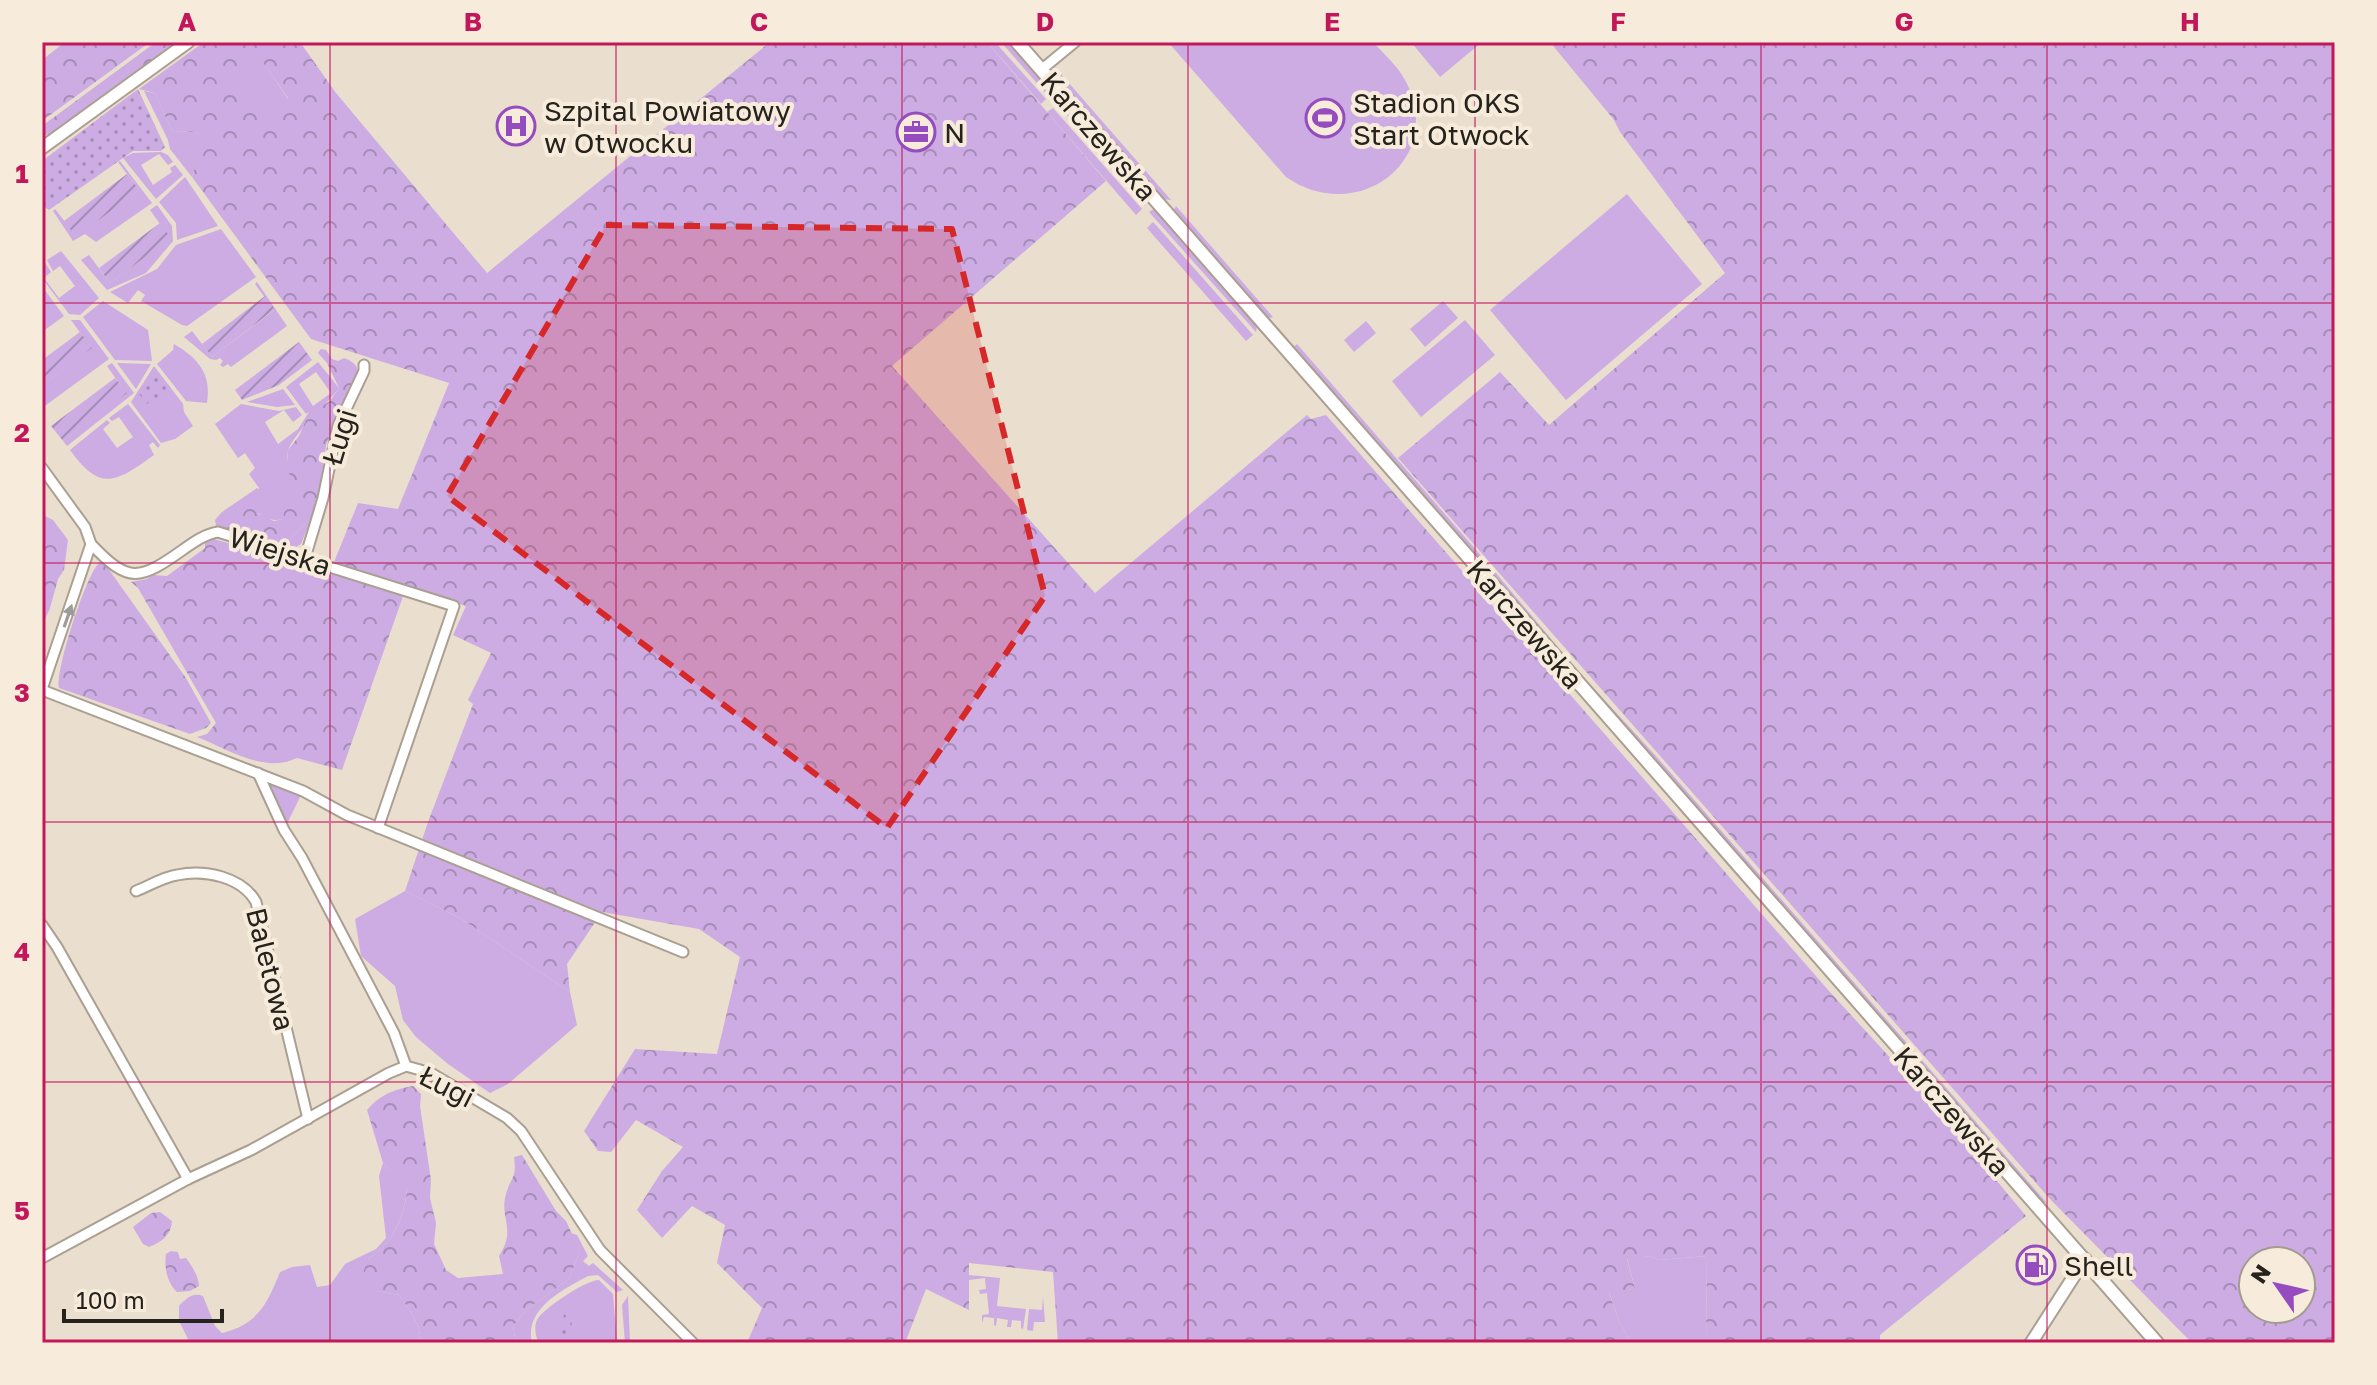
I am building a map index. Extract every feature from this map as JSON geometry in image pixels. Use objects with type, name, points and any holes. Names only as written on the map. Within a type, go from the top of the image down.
[{"type":"main road","name":"Karczewska","points":[[1017,42],[2157,1343]]},
{"type":"street","points":[[42,148],[188,42]]},
{"type":"street","points":[[1041,70],[1075,42]]},
{"type":"street","name":"Ługi","points":[[305,558],[323,498],[338,426],[364,365]]},
{"type":"street","points":[[42,468],[85,527],[91,544],[42,690],[303,791],[347,815],[683,952]]},
{"type":"street","name":"Wiejska","points":[[91,544],[112,566],[130,574],[147,571],[202,537],[218,532],[454,606],[378,828]]},
{"type":"street","points":[[258,773],[284,830],[302,858],[394,1033],[406,1066]]},
{"type":"street","name":"Baletowa","points":[[136,891],[175,875],[190,873],[225,878],[251,892],[256,902],[308,1119]]},
{"type":"street","points":[[42,925],[188,1179]]},
{"type":"street","name":"Ługi","points":[[42,1258],[406,1066],[431,1073],[507,1118],[521,1131],[600,1250],[693,1343]]},
{"type":"street","points":[[2037,1341],[2085,1259]]},
{"type":"highlighted area","points":[[606,225],[952,229],[1045,596],[887,828],[447,496]]},
{"type":"green space","points":[[65,42],[150,42],[42,121],[42,60]]},
{"type":"green space","points":[[156,42],[176,42],[42,137],[42,126]]},
{"type":"green space","points":[[204,42],[300,42],[336,93],[487,273],[770,42],[987,42],[1106,181],[892,366],[1095,593],[1307,415],[1311,419],[1326,415],[1829,991],[1938,1110],[2026,1216],[1880,1335],[1880,1343],[1706,1343],[1707,1256],[1659,1260],[1651,1256],[1627,1259],[1635,1289],[1609,1293],[1631,1343],[1058,1343],[1053,1272],[969,1263],[969,1310],[926,1289],[905,1343],[747,1343],[762,1308],[717,1263],[725,1225],[692,1206],[662,1238],[637,1210],[662,1171],[683,1147],[636,1120],[611,1152],[598,1151],[584,1131],[635,1049],[717,1054],[740,957],[699,929],[602,912],[567,964],[570,992],[460,918],[405,891],[473,704],[468,700],[491,653],[453,635],[466,606],[407,585],[342,770],[297,758],[284,762],[259,762],[197,737],[207,734],[216,723],[138,588],[131,582],[153,575],[167,576],[205,548],[205,541],[214,539],[330,572],[358,503],[398,509],[449,383],[311,339],[192,177],[204,140],[195,132],[172,131],[155,93],[139,89]],"holes":[[[257,54],[288,98],[261,117],[230,72]]]},
{"type":"green space","points":[[987,42],[995,42],[1046,99],[1041,104]]},
{"type":"green space","points":[[1001,42],[1009,42],[1050,89],[1049,97]]},
{"type":"green space","name":"Stadion OKS Start Otwock","points":[[1168,42],[1373,42],[1397,68],[1408,86],[1416,114],[1413,140],[1403,162],[1386,179],[1364,190],[1339,194],[1312,190],[1286,177]]},
{"type":"green space","points":[[1411,42],[1482,42],[1440,77]]},
{"type":"green space","points":[[1550,42],[2335,42],[2335,1343],[2192,1343],[2050,1199],[1398,458],[1500,372],[1549,425],[1725,273],[1614,120]]},
{"type":"green space","points":[[257,53],[288,99],[261,118],[229,72]]},
{"type":"green space","points":[[1054,66],[1171,200],[1161,199],[1052,75]]},
{"type":"green space","points":[[138,89],[165,147],[161,151],[133,151],[49,210],[44,207],[42,161]]},
{"type":"green space","points":[[144,91],[155,93],[172,131],[195,132],[205,140],[192,177],[170,149]]},
{"type":"green space","points":[[1060,103],[1147,200],[1145,206],[1057,104]]},
{"type":"green space","points":[[1053,108],[1142,209],[1136,215],[1047,112]]},
{"type":"green space","points":[[161,152],[173,162],[168,165],[159,154],[141,165],[153,185],[172,172],[170,168],[175,165],[183,175],[156,199],[123,158],[133,153]]},
{"type":"green space","points":[[120,161],[152,203],[96,242],[85,234],[73,241],[53,211],[55,209],[76,236],[139,190]]},
{"type":"green space","points":[[127,174],[139,190],[76,237],[64,221]]},
{"type":"green space","points":[[185,177],[218,226],[177,240],[176,223],[159,202]]},
{"type":"green space","points":[[1627,194],[1702,284],[1566,400],[1490,310]]},
{"type":"green space","points":[[157,205],[172,226],[173,241],[146,273],[107,290],[81,260],[89,255],[110,283],[170,238],[150,210]]},
{"type":"green space","points":[[1176,206],[1273,317],[1267,319],[1172,213]]},
{"type":"green space","points":[[1154,209],[1257,325],[1256,332],[1149,212]]},
{"type":"green space","points":[[1153,222],[1253,335],[1246,341],[1147,228]]},
{"type":"green space","points":[[160,223],[171,238],[110,283],[99,268]]},
{"type":"green space","points":[[221,229],[256,277],[187,326],[141,301],[145,295],[138,290],[128,303],[110,292],[157,269],[176,245]]},
{"type":"green space","points":[[61,251],[99,298],[80,315],[69,314],[42,278],[44,261],[51,272],[44,278],[59,298],[75,286],[60,266],[53,271],[47,260]]},
{"type":"green space","points":[[257,282],[287,326],[231,367],[228,364],[223,367],[220,358],[210,359],[184,337],[192,331],[212,357],[274,310],[255,284]]},
{"type":"green space","points":[[44,289],[64,316],[42,332]]},
{"type":"green space","points":[[265,296],[275,309],[212,357],[202,344]]},
{"type":"green space","points":[[103,301],[148,330],[152,361],[115,360],[83,317]]},
{"type":"green space","points":[[1443,301],[1458,318],[1425,347],[1410,329]]},
{"type":"green space","points":[[71,320],[80,320],[109,359],[46,405],[42,403],[45,394],[42,385],[91,348]]},
{"type":"green space","points":[[1465,320],[1495,355],[1421,417],[1392,381]]},
{"type":"green space","points":[[1366,321],[1376,333],[1354,352],[1344,340]]},
{"type":"green space","points":[[80,332],[92,348],[42,385],[42,360]]},
{"type":"green space","points":[[299,342],[312,360],[279,385],[242,400],[235,390]]},
{"type":"green space","points":[[174,344],[196,361],[205,375],[207,403],[186,401],[157,364],[173,350]]},
{"type":"green space","points":[[1297,344],[1576,669],[2046,1202],[2043,1203],[1968,1121],[1291,349]]},
{"type":"green space","points":[[321,349],[326,350],[332,359],[338,361],[344,358],[352,362],[358,372],[326,445],[320,490],[311,519],[284,544],[216,526],[215,520],[222,512],[257,488],[263,492],[258,514],[274,521],[283,519],[290,476],[288,450],[299,436],[309,414],[330,401],[339,388],[327,363],[318,353]]},
{"type":"green space","points":[[318,362],[339,388],[291,444],[287,454],[290,481],[284,519],[273,520],[258,513],[259,488],[249,474],[255,468],[245,453],[238,458],[215,424],[241,404],[279,411],[296,407],[302,415],[293,422],[284,410],[265,422],[278,444],[298,429],[309,412],[306,414],[286,387]],"holes":[[[316,372],[331,393],[313,406],[299,384]]]},
{"type":"green space","points":[[112,363],[134,393],[67,446],[63,441],[126,393],[107,366]]},
{"type":"green space","points":[[117,363],[151,364],[136,389]]},
{"type":"green space","points":[[154,366],[183,404],[184,412],[193,426],[175,439],[161,443],[131,402]]},
{"type":"green space","points":[[154,367],[171,388],[147,404],[139,394]]},
{"type":"green space","points":[[115,378],[127,393],[63,441],[51,426]]},
{"type":"green space","points":[[283,389],[295,405],[277,407],[247,402]]},
{"type":"green space","points":[[128,404],[160,445],[158,448],[153,442],[149,445],[154,455],[129,472],[119,477],[100,478],[81,464],[70,450],[107,420],[110,423],[103,429],[117,448],[133,437],[119,417],[112,421],[109,418]]},
{"type":"green space","points":[[42,510],[68,540],[64,570],[58,579],[42,634]]},
{"type":"green space","points":[[311,519],[301,544],[296,547],[284,544]]},
{"type":"green space","points":[[100,562],[105,564],[186,678],[211,723],[206,728],[190,734],[59,688],[61,663],[73,623],[87,583]]},
{"type":"green space","points":[[258,773],[303,791],[284,830]]},
{"type":"green space","points":[[405,891],[460,918],[570,992],[577,1025],[508,1084],[490,1093],[416,1037],[403,1020],[395,986],[361,956],[355,919]]},
{"type":"green space","points":[[413,1086],[421,1094],[431,1180],[430,1198],[436,1223],[434,1244],[446,1270],[458,1278],[503,1274],[499,1256],[507,1238],[504,1202],[514,1174],[514,1157],[522,1155],[556,1211],[566,1221],[580,1251],[569,1279],[527,1309],[513,1326],[516,1343],[420,1343],[417,1324],[399,1295],[376,1291],[361,1279],[368,1259],[384,1246],[396,1228],[404,1209],[407,1188],[383,1163],[367,1110],[388,1094]]},
{"type":"green space","points":[[383,1163],[407,1187],[406,1198],[391,1237],[368,1259],[376,1291],[399,1295],[417,1324],[420,1343],[190,1343],[179,1321],[179,1306],[190,1297],[203,1296],[215,1326],[222,1333],[244,1324],[260,1311],[280,1272],[310,1265],[317,1287],[330,1285],[345,1264],[376,1249],[386,1238],[379,1176]]},
{"type":"green space","points":[[160,1212],[172,1221],[170,1230],[158,1243],[149,1247],[143,1244],[133,1227],[151,1213]]},
{"type":"green space","points":[[571,1233],[577,1235],[588,1256],[583,1261],[589,1266],[593,1263],[623,1290],[617,1292],[598,1275],[588,1276],[557,1294],[539,1311],[531,1331],[532,1343],[516,1343],[513,1326],[527,1309],[569,1279],[580,1251]]},
{"type":"green space","points":[[178,1252],[180,1259],[186,1258],[199,1286],[190,1291],[177,1292],[165,1264],[166,1254]]},
{"type":"green space","points":[[1651,1256],[1659,1260],[1707,1256],[1706,1343],[1631,1343],[1609,1292],[1635,1289],[1627,1258]]},
{"type":"green space","points":[[969,1275],[1000,1278],[997,1306],[1026,1309],[1023,1329],[1021,1321],[1012,1320],[1011,1327],[1007,1327],[1008,1320],[997,1318],[996,1326],[994,1318],[984,1317],[982,1323],[982,1315],[989,1314],[987,1293],[980,1294],[979,1290],[986,1289],[985,1278],[969,1280]]},
{"type":"green space","points":[[599,1280],[613,1294],[617,1343],[538,1343],[535,1330],[542,1313],[576,1289]]},
{"type":"green space","points":[[628,1296],[630,1343],[625,1343],[622,1305]]},
{"type":"green space","points":[[1043,1297],[1045,1322],[1034,1322],[1033,1331],[1027,1330],[1029,1309],[1042,1310]]},
{"type":"green space","points":[[564,1314],[573,1315],[569,1343],[560,1343]]},
{"type":"place","name":"Stadion OKS Start Otwock","points":[[1325,118]]},
{"type":"place","name":"Szpital Powiatowy w Otwocku","points":[[516,126]]},
{"type":"place","name":"N","points":[[916,132]]},
{"type":"place","name":"Shell","points":[[2036,1265]]}]
